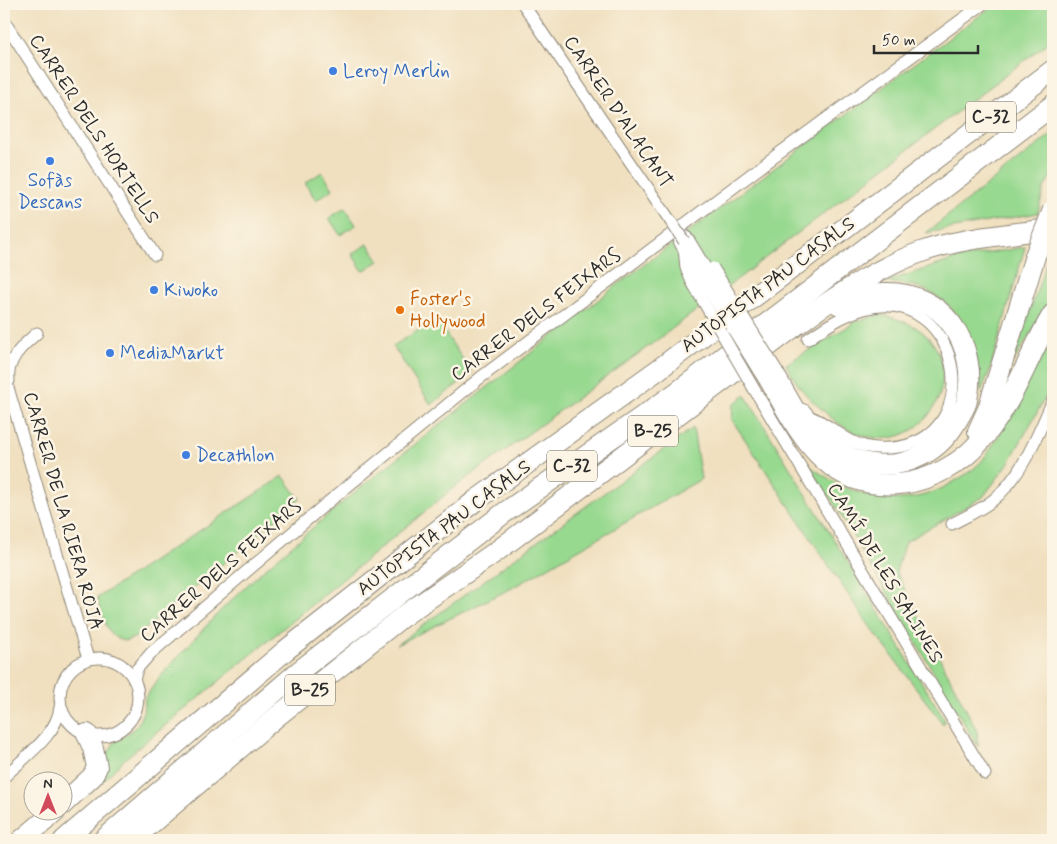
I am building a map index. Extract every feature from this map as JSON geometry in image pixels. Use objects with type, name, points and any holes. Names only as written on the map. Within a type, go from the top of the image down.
[{"type":"highway","name":"AUTOPISTA PAU CASALS","points":[[64,840],[286,650],[476,501],[659,369],[1053,70]]},
{"type":"highway","name":"AUTOPISTA PAU CASALS","points":[[103,840],[298,672],[504,513],[676,393],[1053,105]]},
{"type":"highway","points":[[962,458],[988,409],[1035,256],[1053,210]]},
{"type":"highway","points":[[1022,233],[1053,221]]},
{"type":"highway","name":"B-25","points":[[132,840],[276,718],[402,617],[497,550],[811,314],[871,274],[923,251],[984,238],[1053,228]]},
{"type":"highway","points":[[684,241],[767,381],[812,448],[844,475],[874,485],[896,485],[937,474],[962,458],[1004,409],[1037,341],[1053,314]]},
{"type":"highway","points":[[802,414],[812,427],[833,447],[852,457],[874,463],[887,464],[905,461],[922,456],[949,435],[967,402],[970,369],[964,343],[944,313],[917,298],[884,292],[862,295],[811,314]]},
{"type":"highway","points":[[72,796],[93,776],[98,767],[94,748],[87,734]]},
{"type":"highway","points":[[22,840],[43,822]]},
{"type":"street","name":"CARRER D'ALACANT","points":[[523,4],[684,241]]},
{"type":"street","name":"CARRER DELS FEIXARS","points":[[134,680],[137,669],[151,653],[431,416],[766,163],[983,4]]},
{"type":"street","name":"CARRER DELS HORTELLS","points":[[4,22],[155,255]]},
{"type":"street","points":[[767,381],[802,414],[812,416],[857,444],[887,448],[905,446],[921,439],[934,429],[946,414],[953,398],[953,366],[948,349],[936,330],[905,309],[885,306],[865,309],[844,317],[808,339]]},
{"type":"street","points":[[7,394],[8,371],[13,358],[23,345],[37,333]]},
{"type":"street","name":"CARRER DE LA RIERA ROJA","points":[[4,374],[7,394],[88,659]]},
{"type":"street","name":"CAMÍ DE LES SALINES","points":[[767,381],[985,774]]},
{"type":"street","points":[[952,524],[992,501],[1009,483],[1030,449],[1053,400]]},
{"type":"street","points":[[4,776],[49,733],[57,722],[60,705],[59,693],[65,676],[77,663],[88,659],[105,658],[115,661],[128,670],[138,692],[137,705],[128,722],[118,731],[106,735],[87,734],[70,723],[60,705]]},
{"type":"green space","points":[[995,4],[1053,4],[1053,39],[664,335],[451,490],[127,757],[89,794],[87,791],[115,741],[129,733],[138,724],[143,712],[145,698],[159,678],[218,613],[260,573],[357,490],[617,285]]},
{"type":"green space","points":[[1053,133],[1053,172],[1044,188],[1038,213],[926,233]]},
{"type":"green space","points":[[322,172],[333,189],[316,200],[305,183]]},
{"type":"green space","points":[[345,208],[356,225],[340,235],[329,218]]},
{"type":"green space","points":[[1053,242],[1053,298],[1013,362]]},
{"type":"green space","points":[[368,244],[379,261],[363,271],[352,254]]},
{"type":"green space","points":[[1025,247],[990,370],[981,392],[976,360],[967,332],[960,319],[950,307],[938,297],[919,287],[885,282],[959,258]]},
{"type":"green space","points":[[879,315],[917,328],[937,350],[943,377],[936,403],[919,425],[893,437],[862,435],[827,414],[804,392],[786,364],[857,321]]},
{"type":"green space","points":[[436,319],[472,373],[431,405],[393,346]]},
{"type":"green space","points":[[1053,340],[1053,384],[1008,464],[983,497],[905,542],[896,572],[977,731],[978,747],[833,502],[807,464],[842,486],[879,498],[916,497],[936,491],[967,474],[984,458],[1004,427],[1034,367]]},
{"type":"green space","points":[[745,395],[945,720],[943,724],[863,617],[732,420],[733,405]]},
{"type":"green space","points":[[693,428],[701,479],[512,588],[396,645]]},
{"type":"green space","points":[[283,476],[300,499],[136,637],[125,641],[118,639],[109,631],[97,598]]},
{"type":"place","name":"Leroy Merlin","points":[[333,71]]},
{"type":"place","name":"Sofàs Descans","points":[[50,161]]},
{"type":"place","name":"Kiwoko","points":[[154,290]]},
{"type":"place","name":"Foster's Hollywood","points":[[400,310]]},
{"type":"place","name":"MediaMarkt","points":[[110,353]]},
{"type":"place","name":"Decathlon","points":[[186,455]]}]
